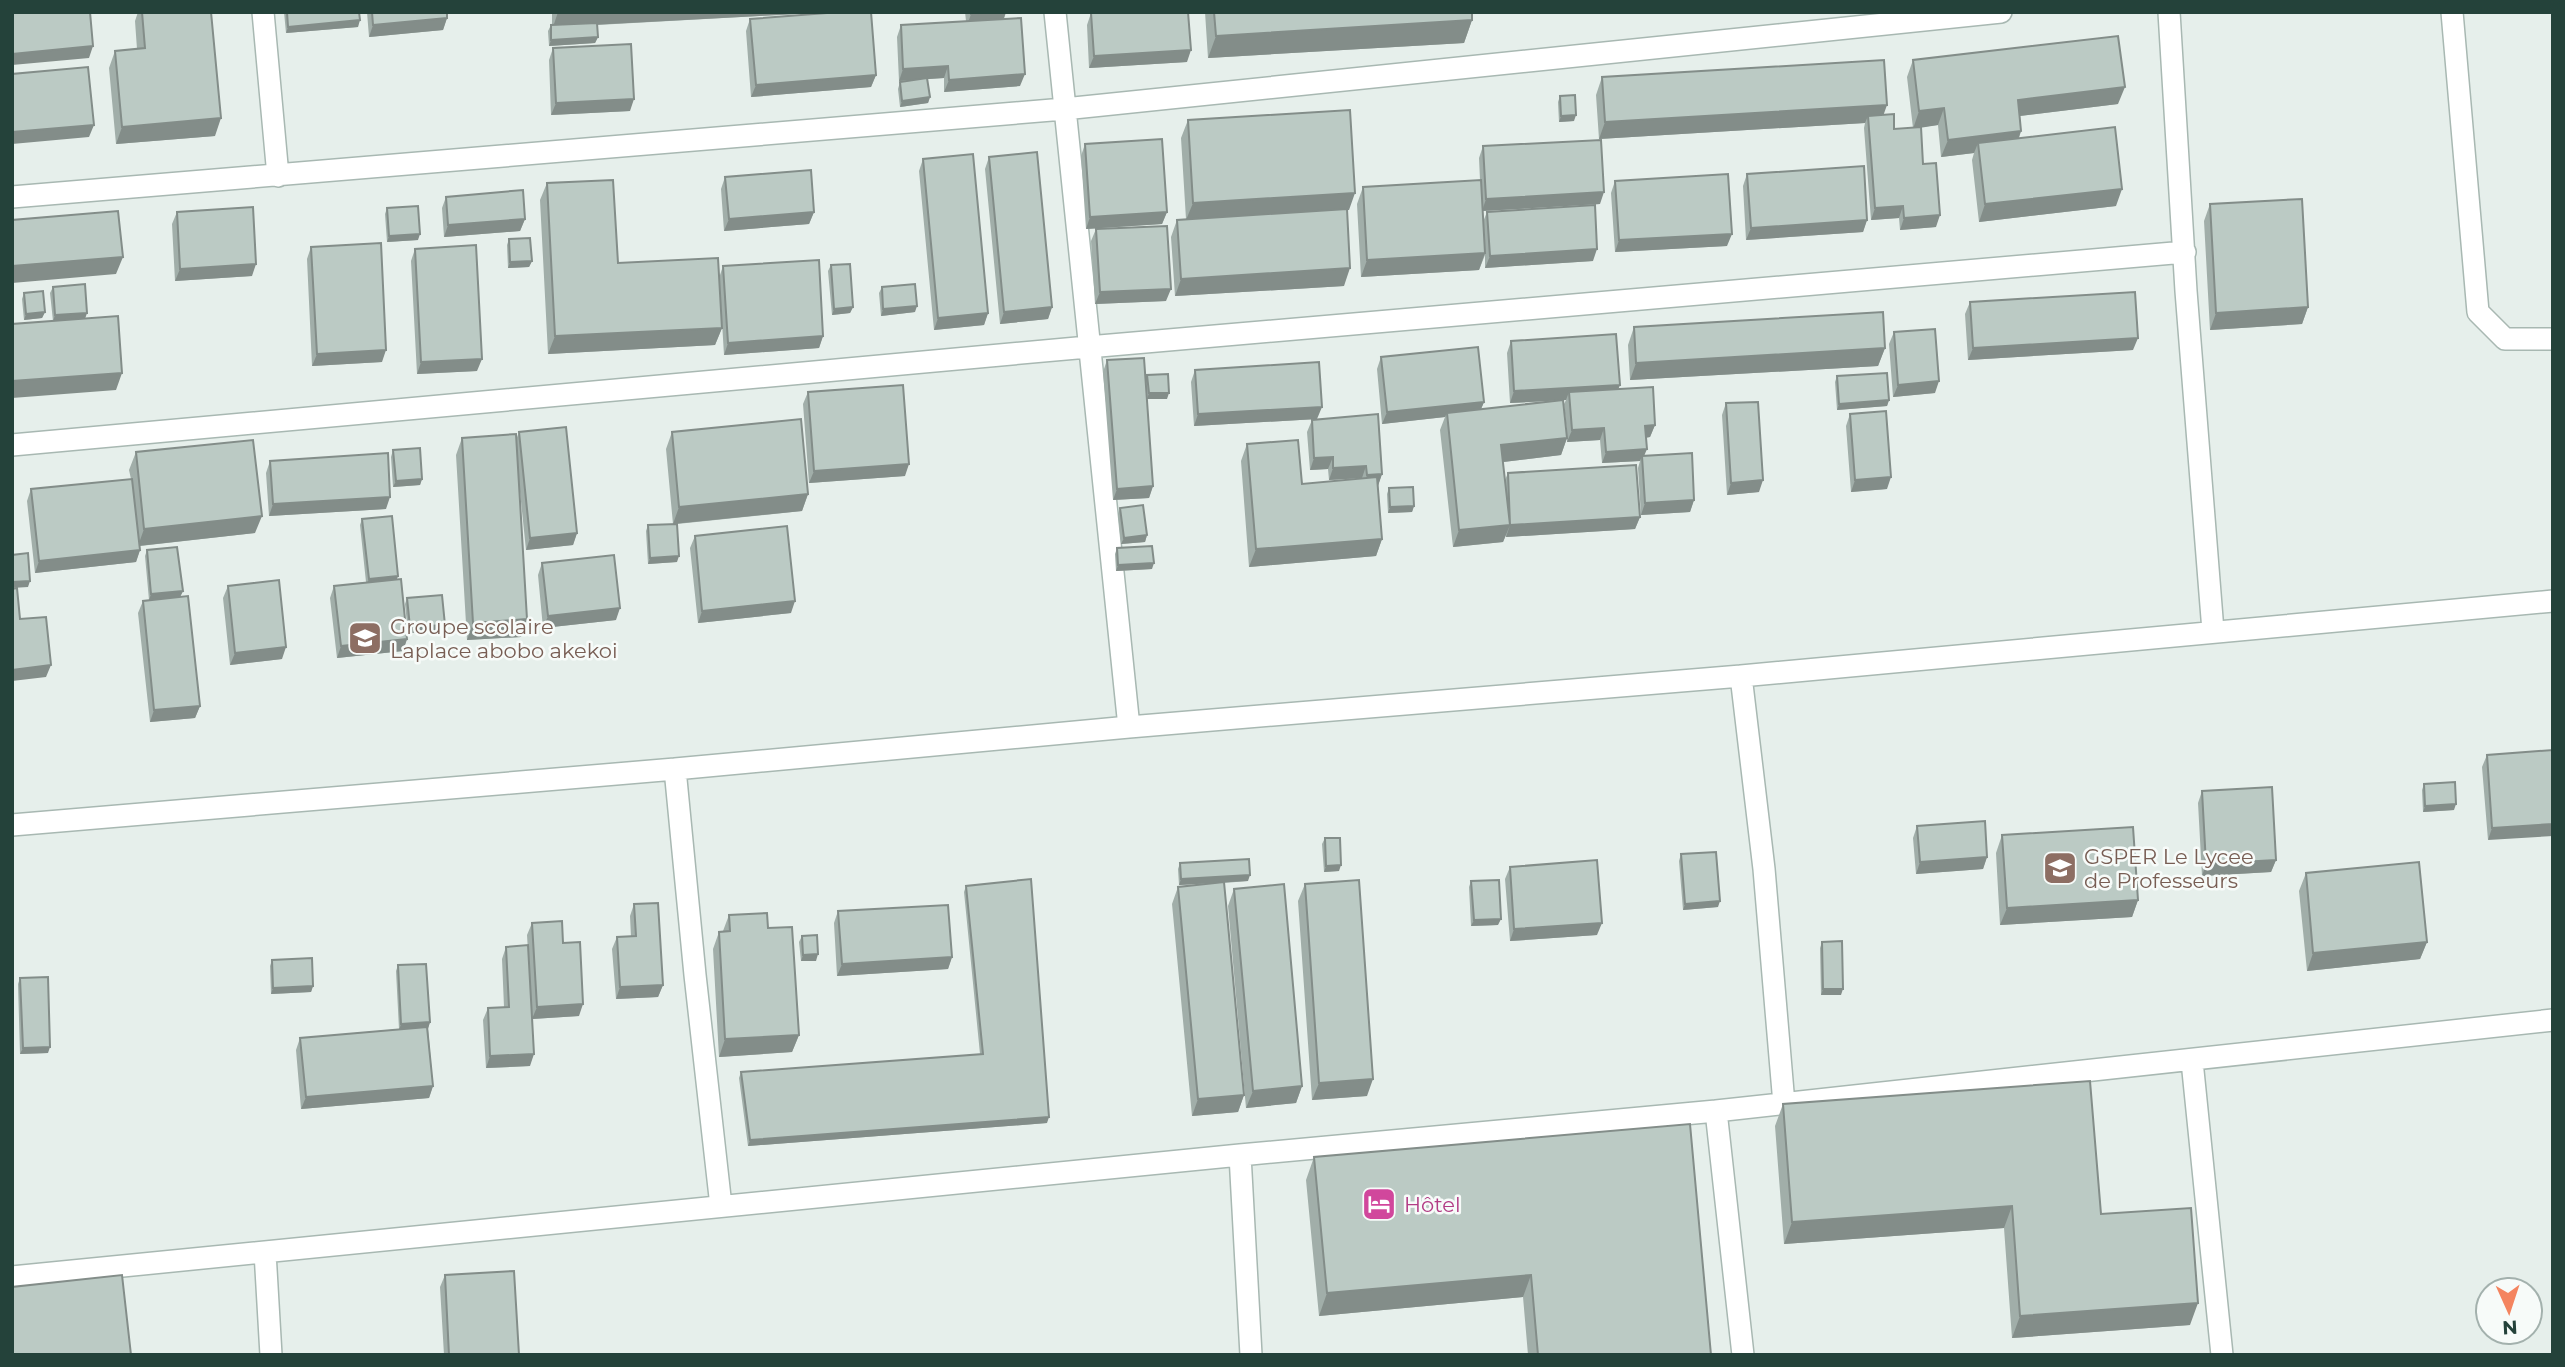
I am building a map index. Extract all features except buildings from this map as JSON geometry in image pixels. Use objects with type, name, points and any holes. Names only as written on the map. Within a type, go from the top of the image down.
[{"type":"street","points":[[263,12],[278,176]]},
{"type":"street","points":[[1055,12],[1129,727]]},
{"type":"street","points":[[12,197],[1064,109],[2001,12]]},
{"type":"street","points":[[2169,12],[2186,291],[2213,631]]},
{"type":"street","points":[[2452,12],[2478,312],[2505,339],[2553,339]]},
{"type":"street","points":[[12,445],[2185,251]]},
{"type":"street","points":[[12,825],[1741,676],[2553,601]]},
{"type":"street","points":[[1741,676],[1764,869],[1784,1104]]},
{"type":"street","points":[[676,769],[720,1206]]},
{"type":"street","points":[[12,1277],[1240,1155],[1716,1111],[2553,1020]]},
{"type":"street","points":[[2192,1061],[2222,1355]]},
{"type":"street","points":[[1716,1111],[1743,1355]]},
{"type":"street","points":[[1240,1155],[1251,1355]]},
{"type":"street","points":[[265,1252],[271,1355]]},
{"type":"place","name":"Groupe scolaire Laplace abobo akekoi","points":[[365,638]]},
{"type":"place","name":"GSPER Le Lycee de Professeurs","points":[[2060,868]]},
{"type":"place","name":"Hôtel","points":[[1379,1204]]}]
